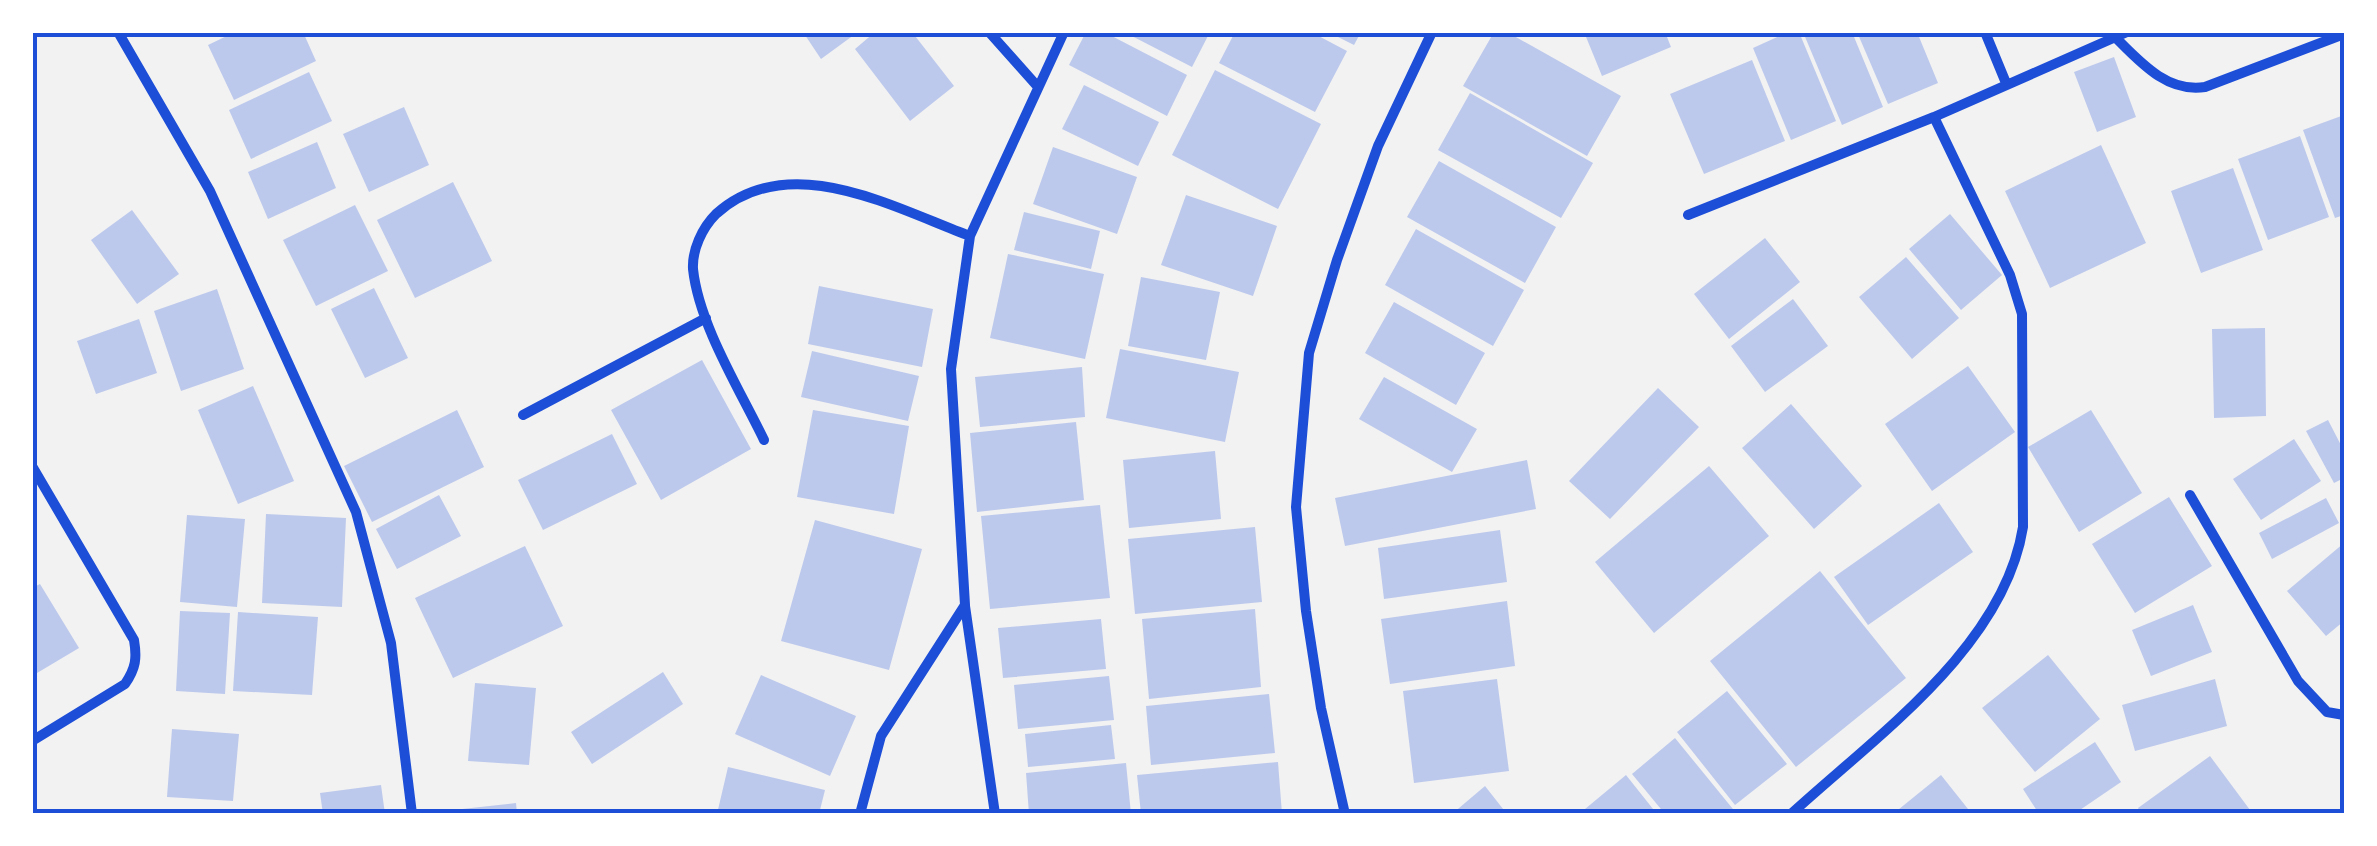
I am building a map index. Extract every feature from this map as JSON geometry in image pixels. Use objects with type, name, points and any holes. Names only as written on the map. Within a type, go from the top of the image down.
[{"type":"street","points":[[118,32],[210,192],[356,512],[391,643],[412,814]]},
{"type":"street","points":[[989,32],[1038,88]]},
{"type":"street","points":[[995,814],[964,605],[951,370],[970,236],[1064,32]]},
{"type":"street","points":[[1344,814],[1306,612],[1296,507],[1309,353],[1378,146],[1432,32]]},
{"type":"street","points":[[1985,32],[2006,83]]},
{"type":"street","points":[[1688,215],[1934,117],[2121,35],[2158,75],[2192,89],[2344,34]]},
{"type":"street","points":[[1791,814],[1925,693],[1992,612],[2018,559],[2022,527],[2022,314],[2010,275],[1934,117]]},
{"type":"street","points":[[764,440],[706,318],[693,269],[694,254],[712,218],[731,202],[762,189],[802,183],[837,188],[970,236]]},
{"type":"street","points":[[522,415],[706,318]]},
{"type":"street","points":[[32,466],[134,640],[137,655],[125,684],[32,741]]},
{"type":"street","points":[[2190,495],[2298,681],[2327,712],[2344,715]]},
{"type":"street","points":[[860,814],[881,736],[964,605]]},
{"type":"building","points":[[235,32],[303,32],[316,61],[234,100],[208,45]]},
{"type":"building","points":[[803,32],[858,32],[821,59]]},
{"type":"building","points":[[875,32],[912,32],[954,86],[910,121],[855,49]]},
{"type":"building","points":[[1086,32],[1104,32],[1187,75],[1167,116],[1069,65]]},
{"type":"building","points":[[1124,32],[1210,32],[1192,67]]},
{"type":"building","points":[[1235,32],[1311,32],[1347,51],[1315,112],[1219,63]]},
{"type":"building","points":[[1328,32],[1361,32],[1354,45]]},
{"type":"building","points":[[1494,32],[1507,32],[1621,96],[1587,156],[1463,86]]},
{"type":"building","points":[[1584,32],[1665,32],[1671,47],[1602,76]]},
{"type":"building","points":[[1788,32],[1799,32],[1836,121],[1791,140],[1753,48]]},
{"type":"building","points":[[1803,32],[1852,32],[1883,107],[1842,125]]},
{"type":"building","points":[[1857,32],[1917,32],[1938,83],[1888,104]]},
{"type":"building","points":[[2114,57],[2136,117],[2097,132],[2074,72]]},
{"type":"building","points":[[1752,60],[1785,141],[1704,174],[1670,94]]},
{"type":"building","points":[[1215,70],[1321,124],[1278,209],[1172,155]]},
{"type":"building","points":[[309,72],[332,121],[251,159],[229,110]]},
{"type":"building","points":[[1084,85],[1159,122],[1138,166],[1062,129]]},
{"type":"building","points":[[1470,93],[1593,163],[1561,218],[1438,150]]},
{"type":"building","points":[[404,107],[429,165],[369,192],[343,134]]},
{"type":"building","points":[[2344,115],[2344,215],[2335,218],[2303,130]]},
{"type":"building","points":[[2300,136],[2329,217],[2268,240],[2238,159]]},
{"type":"building","points":[[317,142],[336,188],[268,219],[248,172]]},
{"type":"building","points":[[2101,145],[2146,243],[2050,288],[2005,191]]},
{"type":"building","points":[[1053,147],[1137,177],[1117,234],[1033,204]]},
{"type":"building","points":[[1439,161],[1556,227],[1525,283],[1407,217]]},
{"type":"building","points":[[2233,168],[2263,250],[2201,273],[2171,191]]},
{"type":"building","points":[[453,182],[492,261],[415,298],[377,220]]},
{"type":"building","points":[[1186,195],[1277,226],[1253,296],[1161,265]]},
{"type":"building","points":[[355,205],[388,271],[316,306],[283,240]]},
{"type":"building","points":[[132,210],[179,274],[137,304],[91,240]]},
{"type":"building","points":[[1024,212],[1100,231],[1091,269],[1014,250]]},
{"type":"building","points":[[1950,214],[2002,275],[1961,310],[1909,249]]},
{"type":"building","points":[[1416,229],[1524,290],[1493,346],[1385,285]]},
{"type":"building","points":[[1765,238],[1800,282],[1729,339],[1694,294]]},
{"type":"building","points":[[1008,254],[1104,274],[1085,359],[990,338]]},
{"type":"building","points":[[1906,257],[1959,318],[1912,359],[1859,297]]},
{"type":"building","points":[[1141,277],[1220,292],[1206,360],[1128,346]]},
{"type":"building","points":[[819,286],[933,309],[922,367],[808,344]]},
{"type":"building","points":[[374,288],[408,358],[365,378],[331,309]]},
{"type":"building","points":[[217,289],[244,369],[181,391],[154,311]]},
{"type":"building","points":[[1793,299],[1828,346],[1765,392],[1731,346]]},
{"type":"building","points":[[1394,302],[1485,353],[1456,405],[1365,353]]},
{"type":"building","points":[[139,319],[157,373],[96,394],[77,341]]},
{"type":"building","points":[[2265,328],[2266,416],[2214,418],[2212,329]]},
{"type":"building","points":[[1120,349],[1239,372],[1225,442],[1106,418]]},
{"type":"building","points":[[812,351],[919,376],[908,421],[801,397]]},
{"type":"building","points":[[702,360],[751,449],[661,500],[611,410]]},
{"type":"building","points":[[1968,366],[2015,432],[1932,491],[1885,424]]},
{"type":"building","points":[[1082,367],[1085,417],[980,427],[975,377]]},
{"type":"building","points":[[1384,377],[1477,429],[1452,472],[1359,419]]},
{"type":"building","points":[[253,386],[294,481],[238,504],[198,410]]},
{"type":"building","points":[[1658,388],[1699,427],[1610,519],[1569,481]]},
{"type":"building","points":[[1791,404],[1862,486],[1814,529],[1742,448]]},
{"type":"building","points":[[457,410],[484,467],[372,522],[344,466]]},
{"type":"building","points":[[813,410],[909,426],[894,514],[797,497]]},
{"type":"building","points":[[2091,410],[2142,493],[2079,532],[2028,447]]},
{"type":"building","points":[[2328,420],[2344,451],[2344,478],[2334,483],[2306,431]]},
{"type":"building","points":[[1076,422],[1084,500],[977,512],[970,433]]},
{"type":"building","points":[[612,434],[637,484],[543,530],[518,480]]},
{"type":"building","points":[[2294,439],[2321,481],[2261,520],[2233,479]]},
{"type":"building","points":[[1215,451],[1221,519],[1129,528],[1123,460]]},
{"type":"building","points":[[1527,460],[1536,509],[1345,546],[1335,498]]},
{"type":"building","points":[[1709,466],[1769,536],[1654,633],[1595,562]]},
{"type":"building","points":[[439,495],[461,536],[397,569],[376,529]]},
{"type":"building","points":[[2169,497],[2212,566],[2135,613],[2092,544]]},
{"type":"building","points":[[2326,498],[2339,523],[2272,559],[2259,533]]},
{"type":"building","points":[[1939,503],[1973,552],[1868,625],[1834,577]]},
{"type":"building","points":[[1100,505],[1110,598],[990,609],[981,516]]},
{"type":"building","points":[[266,514],[346,518],[342,607],[262,603]]},
{"type":"building","points":[[187,515],[245,519],[237,607],[180,602]]},
{"type":"building","points":[[815,520],[922,549],[889,670],[781,641]]},
{"type":"building","points":[[1255,527],[1262,602],[1135,614],[1128,539]]},
{"type":"building","points":[[1500,530],[1507,582],[1384,599],[1378,548]]},
{"type":"building","points":[[2344,543],[2344,621],[2326,636],[2287,591]]},
{"type":"building","points":[[525,546],[563,626],[453,678],[415,598]]},
{"type":"building","points":[[1820,571],[1906,678],[1796,767],[1710,661]]},
{"type":"building","points":[[40,584],[79,648],[32,676],[32,588]]},
{"type":"building","points":[[1507,601],[1515,666],[1390,684],[1381,619]]},
{"type":"building","points":[[2193,605],[2212,652],[2151,676],[2132,630]]},
{"type":"building","points":[[1255,609],[1261,687],[1149,699],[1142,619]]},
{"type":"building","points":[[180,611],[230,613],[225,694],[176,691]]},
{"type":"building","points":[[238,612],[318,617],[312,695],[233,691]]},
{"type":"building","points":[[1101,619],[1106,669],[1003,678],[998,628]]},
{"type":"building","points":[[2048,655],[2100,719],[2035,772],[1982,708]]},
{"type":"building","points":[[663,672],[683,704],[592,764],[571,732]]},
{"type":"building","points":[[761,675],[856,716],[830,776],[735,734]]},
{"type":"building","points":[[1109,676],[1114,720],[1018,729],[1014,685]]},
{"type":"building","points":[[1497,679],[1509,771],[1414,783],[1403,691]]},
{"type":"building","points":[[2215,679],[2227,726],[2135,751],[2122,705]]},
{"type":"building","points":[[475,683],[536,688],[529,765],[468,761]]},
{"type":"building","points":[[1727,691],[1787,764],[1735,805],[1677,732]]},
{"type":"building","points":[[1269,694],[1275,753],[1151,765],[1146,706]]},
{"type":"building","points":[[1111,725],[1115,759],[1028,767],[1025,734]]},
{"type":"building","points":[[172,729],[239,734],[233,801],[167,797]]},
{"type":"building","points":[[1675,738],[1737,814],[1665,814],[1632,774]]},
{"type":"building","points":[[2095,742],[2121,782],[2074,814],[2039,814],[2023,789]]},
{"type":"building","points":[[2210,756],[2253,814],[2141,814],[2138,808]]},
{"type":"building","points":[[1278,762],[1282,814],[1141,814],[1137,775]]},
{"type":"building","points":[[1126,763],[1131,814],[1029,814],[1026,773]]},
{"type":"building","points":[[728,767],[825,790],[819,814],[717,814]]},
{"type":"building","points":[[1626,775],[1657,814],[1579,814]]},
{"type":"building","points":[[1941,775],[1972,814],[1893,814]]},
{"type":"building","points":[[381,785],[385,814],[323,814],[320,793]]},
{"type":"building","points":[[1485,786],[1507,814],[1452,814]]},
{"type":"building","points":[[516,803],[517,814],[453,814],[453,810]]}]
